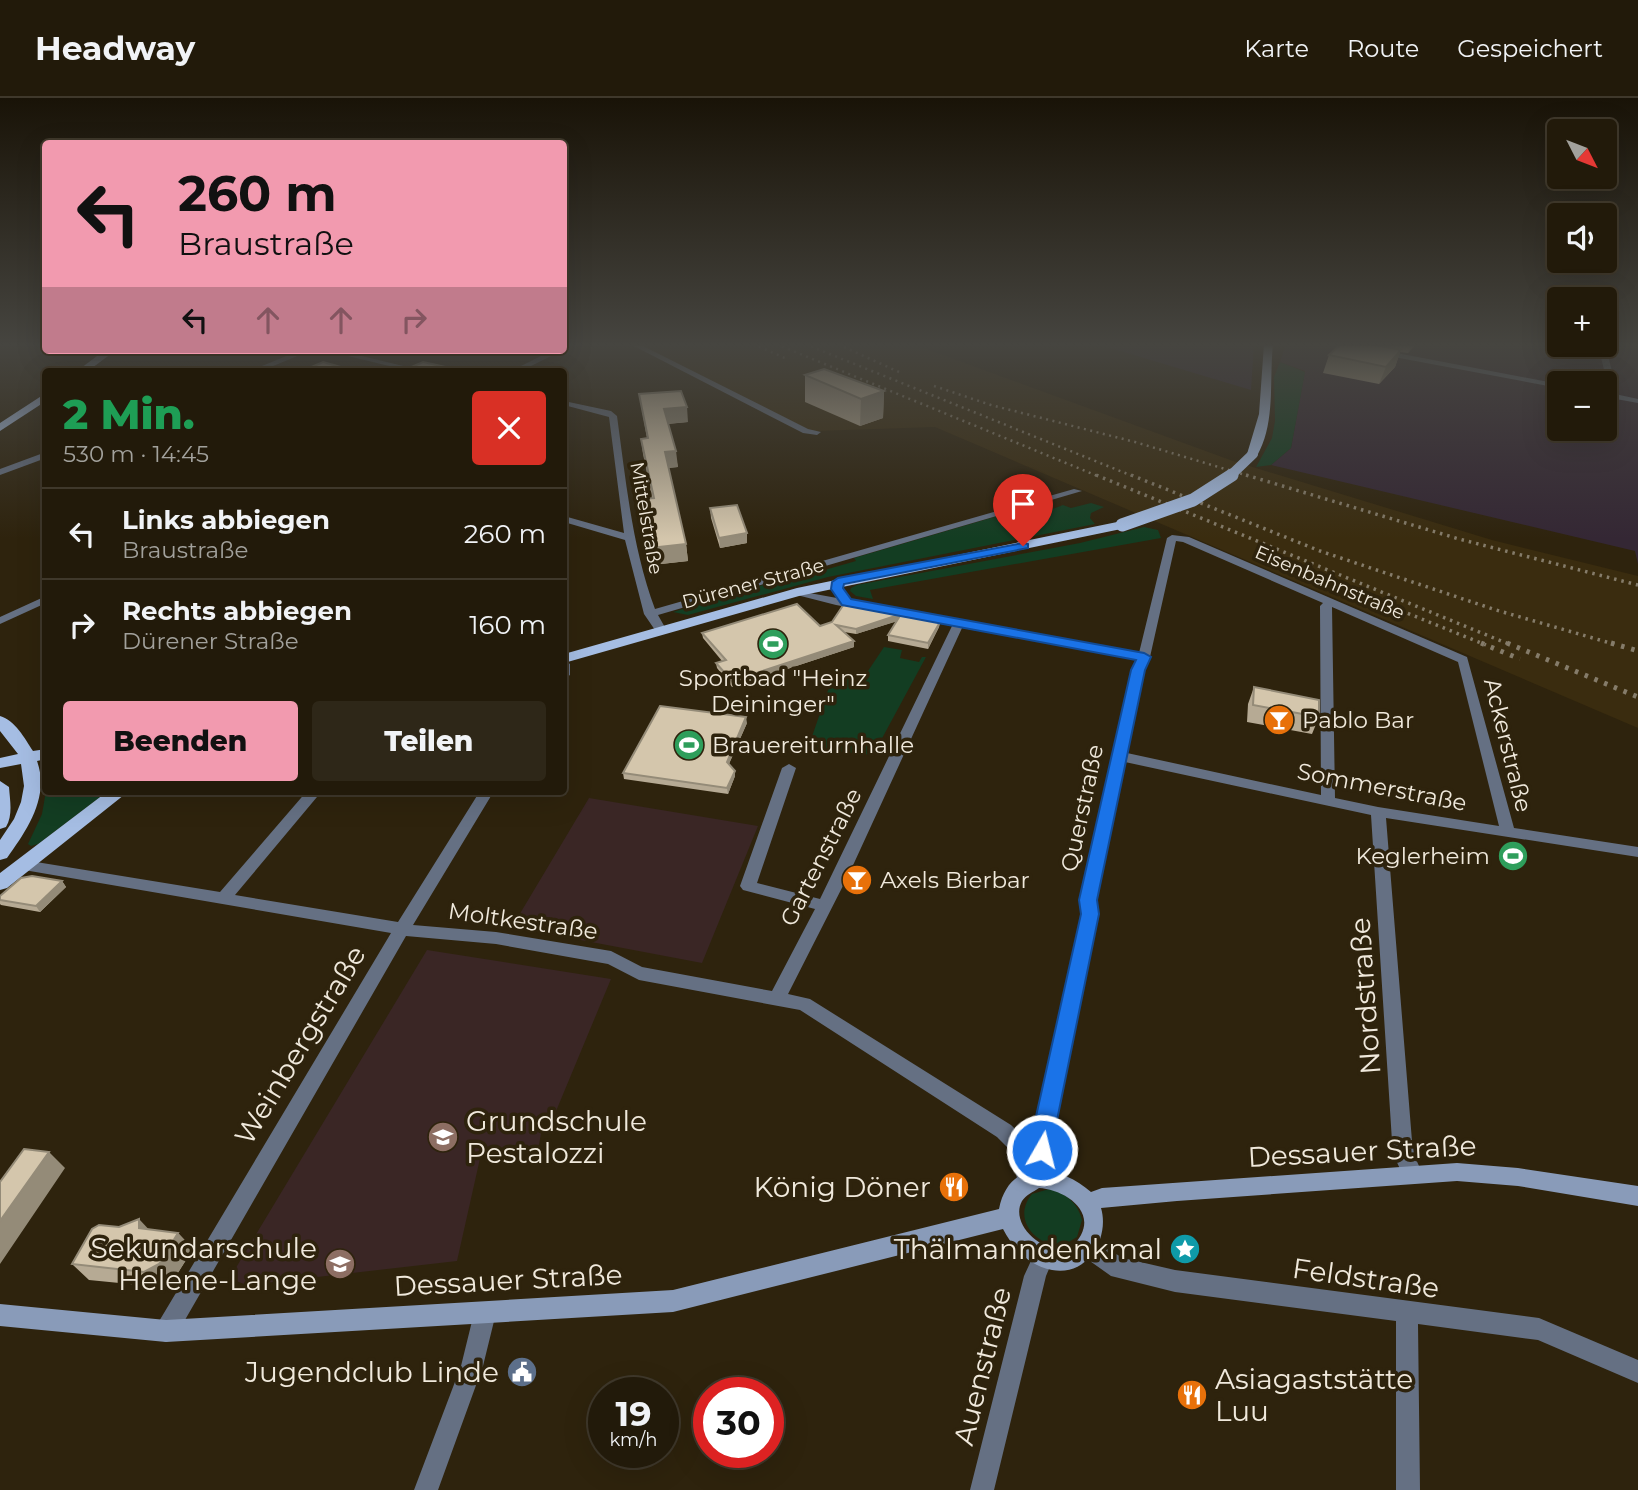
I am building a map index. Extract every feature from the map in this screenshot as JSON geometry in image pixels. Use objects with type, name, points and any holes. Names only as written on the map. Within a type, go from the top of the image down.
[{"type":"main road","points":[[0,428],[27,409]]},
{"type":"main road","name":"Dürener Straße","points":[[567,661],[797,592],[1122,525],[1175,508],[1211,490],[1238,470],[1253,454],[1260,439],[1264,409]]},
{"type":"main road","points":[[0,720],[37,756]]},
{"type":"main road","points":[[0,763],[37,756]]},
{"type":"main road","points":[[0,853],[24,821],[32,803],[37,756]]},
{"type":"main road","points":[[0,788],[0,823]]},
{"type":"main road","points":[[0,883],[115,795]]},
{"type":"street","name":"Mittelstraße","points":[[590,409],[613,416],[631,538],[650,614],[661,631]]},
{"type":"street","points":[[762,409],[806,431],[817,432]]},
{"type":"street","points":[[0,472],[42,456]]},
{"type":"street","name":"Dürener Straße","points":[[650,614],[1077,491]]},
{"type":"street","points":[[567,520],[631,538]]},
{"type":"street","name":"Eisenbahnstraße","points":[[1175,537],[1455,654],[1466,666]]},
{"type":"street","name":"Querstraße","points":[[1037,1180],[1044,1130],[1090,914],[1088,900],[1138,670],[1144,657],[1170,540],[1175,537]]},
{"type":"street","points":[[838,582],[838,594],[847,602]]},
{"type":"street","points":[[797,592],[1144,657]]},
{"type":"street","points":[[0,621],[42,600]]},
{"type":"street","points":[[1328,801],[1326,606],[1331,601]]},
{"type":"street","name":"Gartenstraße","points":[[777,998],[824,906],[959,623]]},
{"type":"street","name":"Ackerstraße","points":[[1466,666],[1508,833]]},
{"type":"street","name":"Sommerstraße","points":[[1119,756],[1378,812],[1638,852]]},
{"type":"street","points":[[789,768],[748,886],[824,906]]},
{"type":"street","points":[[224,898],[312,795]]},
{"type":"street","name":"Weinbergstraße","points":[[166,1331],[402,929],[485,795]]},
{"type":"street","name":"Nordstraße","points":[[1378,812],[1402,1141],[1405,1158],[1413,1175]]},
{"type":"street","name":"Moltkestraße","points":[[24,866],[402,929],[496,938],[611,958],[639,974],[804,1004],[1004,1131],[1017,1144],[1037,1180]]},
{"type":"street","name":"Dessauer Straße","points":[[1088,1203],[1102,1198],[1166,1192],[1413,1175],[1487,1173],[1638,1196]]},
{"type":"street","points":[[1037,1180],[1070,1185],[1088,1203],[1094,1221],[1091,1239],[1087,1247],[1067,1258],[1043,1256],[1033,1252],[1017,1236],[1009,1217],[1011,1200],[1020,1186],[1037,1180]]},
{"type":"street","name":"Dessauer Straße","points":[[0,1315],[166,1331],[673,1301],[1009,1217]]},
{"type":"street","name":"Feldstraße","points":[[1087,1247],[1115,1267],[1154,1277],[1407,1314],[1539,1329],[1638,1372]]},
{"type":"street","name":"Auenstraße","points":[[982,1490],[1035,1276],[1043,1256]]},
{"type":"street","points":[[426,1490],[472,1366],[485,1313]]},
{"type":"street","points":[[1407,1314],[1408,1490]]},
{"type":"shaded area","points":[[764,409],[1091,409],[1233,461],[1492,540],[1638,576],[1638,728],[935,427],[816,431],[805,429]]},
{"type":"shaded area","points":[[1298,409],[1547,409],[1547,441],[1617,441],[1617,409],[1638,409],[1638,564],[1635,551],[1271,465],[1291,448]]},
{"type":"shaded area","points":[[589,798],[758,826],[702,963],[512,927]]},
{"type":"shaded area","points":[[427,950],[611,979],[554,1116],[544,1117],[538,1150],[481,1154],[457,1261],[247,1285],[236,1281],[231,1276]]},
{"type":"green space","points":[[1275,409],[1298,409],[1291,448],[1271,465],[1256,467],[1272,438]]},
{"type":"green space","points":[[1091,503],[1104,507],[1091,513],[1090,518],[1095,524],[828,577],[688,615],[673,612],[810,571],[821,571],[856,561],[854,558],[1008,513],[1042,513],[1063,505],[1071,508]]},
{"type":"green space","points":[[1144,527],[1158,530],[1161,538],[870,590],[873,599],[856,596],[850,591],[857,585],[1080,543]]},
{"type":"green space","points":[[884,647],[902,650],[900,658],[919,662],[922,657],[926,657],[873,755],[808,748],[835,670],[864,677]]},
{"type":"green space","points":[[45,795],[103,795],[38,844],[31,846],[28,844],[42,814]]},
{"type":"green space","points":[[1049,1189],[1070,1200],[1078,1209],[1082,1220],[1077,1237],[1062,1246],[1043,1241],[1029,1229],[1025,1221],[1026,1203],[1032,1194]]},
{"type":"building","points":[[642,409],[664,409],[676,451],[665,452],[686,544],[650,548],[640,499],[654,498],[641,439],[648,438]]},
{"type":"building","points":[[737,505],[747,533],[719,538],[710,508]]},
{"type":"building","points":[[797,604],[820,626],[832,622],[844,604],[900,614],[856,629],[836,625],[854,641],[732,681],[716,663],[726,660],[702,633]]},
{"type":"building","points":[[901,615],[940,622],[928,643],[888,635]]},
{"type":"building","points":[[1254,687],[1319,700],[1319,717],[1253,705]]},
{"type":"building","name":"Brauereiturnhalle","points":[[660,706],[746,717],[727,762],[735,771],[727,788],[623,773]]},
{"type":"building","points":[[32,876],[62,881],[36,906],[0,900],[0,896],[21,878]]},
{"type":"building","points":[[24,1149],[49,1152],[0,1221],[0,1182]]},
{"type":"building","points":[[139,1219],[139,1228],[178,1233],[159,1264],[144,1272],[72,1264],[92,1229],[99,1225],[119,1227]]},
{"type":"railway","points":[[934,409],[1100,477]]},
{"type":"railway","points":[[966,409],[1135,477]]},
{"type":"railway","points":[[1006,409],[1135,442],[1252,477]]},
{"type":"railway","points":[[1096,475],[1511,645]]},
{"type":"railway","points":[[1131,475],[1320,551],[1496,610],[1617,645]]},
{"type":"railway","points":[[1246,475],[1459,539],[1638,585]]},
{"type":"railway","points":[[1387,605],[1486,645]]},
{"type":"railway","points":[[1481,643],[1520,659]]},
{"type":"railway","points":[[1507,643],[1638,697]]},
{"type":"railway","points":[[1611,643],[1638,651]]},
{"type":"place","name":"Sportbad \"Heinz Deininger\"","points":[[773,644]]},
{"type":"place","name":"Pablo Bar","points":[[1279,720]]},
{"type":"place","name":"Brauereiturnhalle","points":[[689,745]]},
{"type":"place","name":"Keglerheim","points":[[1513,856]]},
{"type":"place","name":"Axels Bierbar","points":[[857,880]]},
{"type":"place","name":"Grundschule Pestalozzi","points":[[443,1137]]},
{"type":"place","name":"König Döner","points":[[954,1187]]},
{"type":"place","name":"Thälmanndenkmal","points":[[1185,1249]]},
{"type":"place","name":"Sekundarschule Helene-Lange","points":[[340,1264]]},
{"type":"place","name":"Jugendclub Linde","points":[[522,1372]]},
{"type":"place","name":"Asiagaststätte Luu","points":[[1192,1395]]},
{"type":"route","points":[[1023,546],[838,582],[837,589],[838,594],[847,602],[1144,657],[1138,670],[1088,900],[1090,914],[1042,1150]]}]
